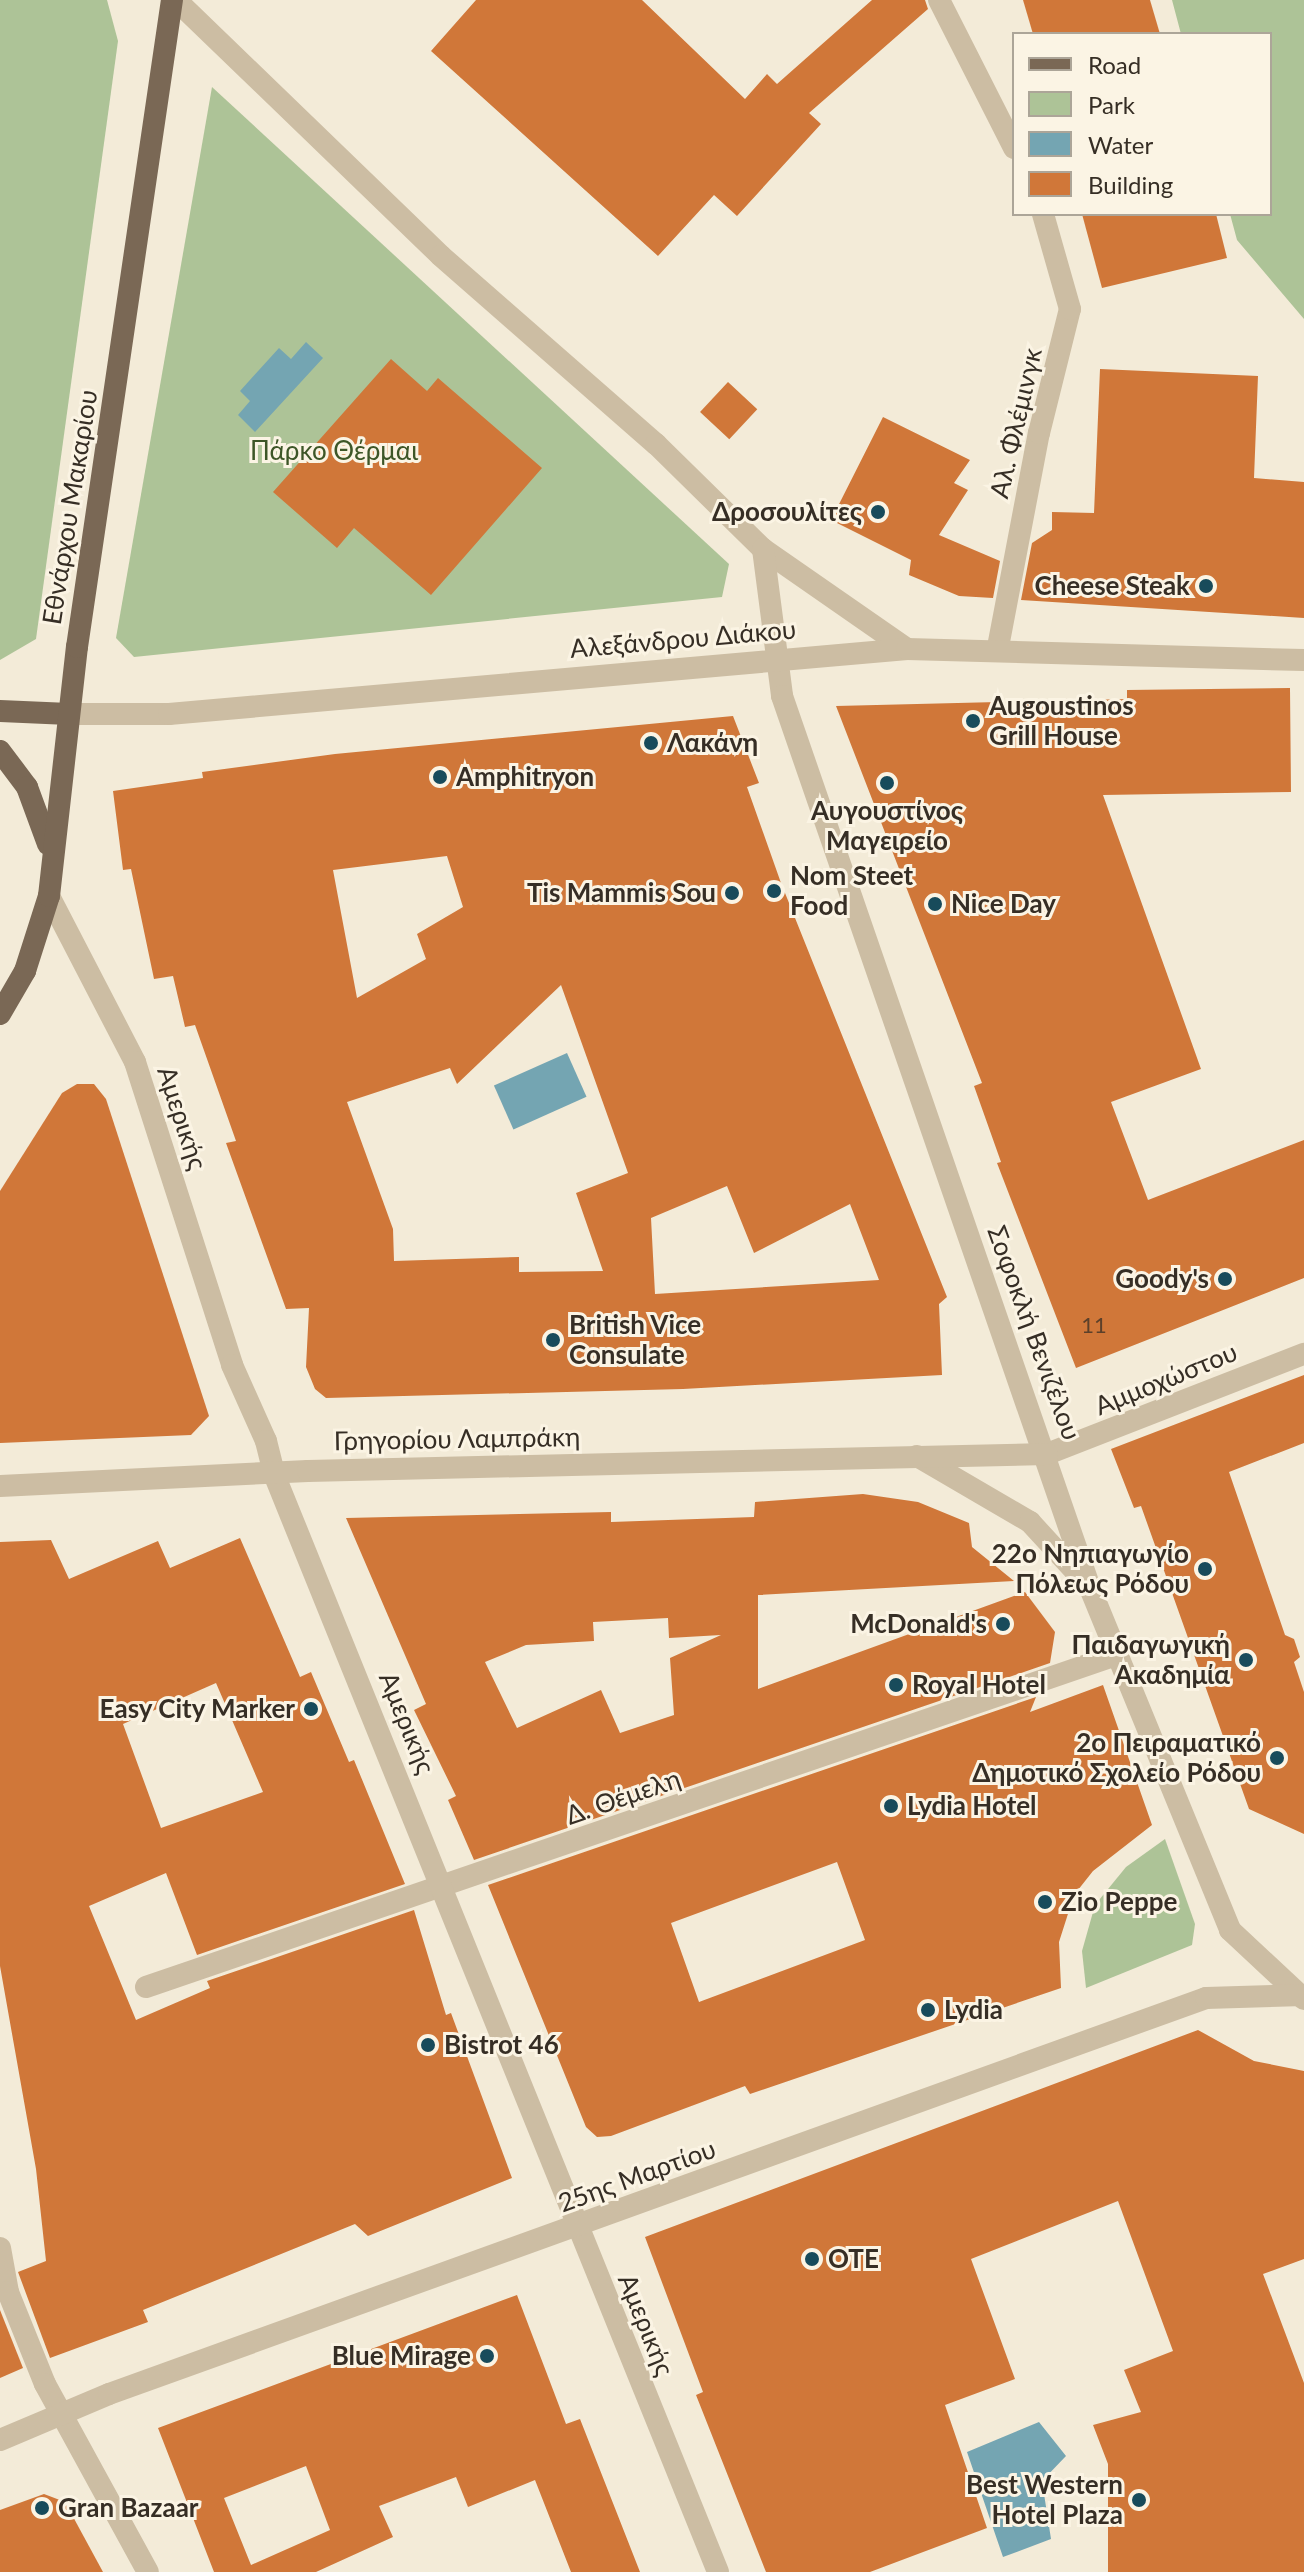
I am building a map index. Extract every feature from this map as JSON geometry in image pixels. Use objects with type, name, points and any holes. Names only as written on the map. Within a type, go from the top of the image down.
[{"type":"main road","name":"Εθνάρχου Μακαρίου","points":[[0,1014],[25,971],[49,896],[69,714],[174,0]]},
{"type":"main road","points":[[0,711],[69,714]]},
{"type":"main road","points":[[0,751],[27,787],[52,861]]},
{"type":"street","points":[[174,0],[441,256],[666,454],[763,549],[907,649]]},
{"type":"street","points":[[939,0],[1012,144]]},
{"type":"street","name":"Αλ. Φλέμινγκ","points":[[998,647],[1039,433],[1070,309],[1044,216]]},
{"type":"street","name":"Σοφοκλή Βενιζέλου","points":[[763,549],[774,658],[787,711],[1047,1454],[1090,1588],[1230,1930],[1302,1996]]},
{"type":"street","name":"Αλεξάνδρου Διάκου","points":[[69,714],[169,714],[774,658],[907,649],[998,647],[1304,660]]},
{"type":"street","name":"Αμερικής","points":[[49,896],[135,1062],[232,1365],[266,1441],[274,1474],[445,1888],[577,2228],[718,2572]]},
{"type":"street","name":"Αμμοχώστου","points":[[1047,1454],[1304,1354]]},
{"type":"street","name":"Γρηγορίου Λαμπράκη","points":[[0,1486],[274,1474],[1047,1454]]},
{"type":"street","points":[[916,1455],[1030,1522],[1090,1588]]},
{"type":"street","name":"Δ. Θέμελη","points":[[146,1987],[445,1888],[1116,1655]]},
{"type":"street","name":"25ης Μαρτίου","points":[[0,2440],[59,2413],[1206,1998],[1302,1996]]},
{"type":"street","points":[[0,2248],[8,2292],[59,2413],[148,2572]]},
{"type":"green space","points":[[0,0],[107,0],[118,41],[36,639],[0,660]]},
{"type":"green space","points":[[1172,0],[1304,0],[1304,319],[1237,240],[1231,216],[1272,216],[1272,32],[1180,32]]},
{"type":"green space","name":"Πάρκο Θέρμαι","points":[[212,87],[729,564],[722,597],[134,657],[116,638]]},
{"type":"green space","points":[[1165,1839],[1195,1924],[1192,1945],[1086,1988],[1082,1951],[1095,1905],[1126,1867]]},
{"type":"water","points":[[306,342],[323,358],[255,432],[238,415],[250,401],[240,391],[279,348],[291,359]]},
{"type":"water","points":[[567,1053],[587,1097],[513,1129],[494,1086]]},
{"type":"water","points":[[1039,2422],[1066,2456],[1042,2481],[1051,2539],[1003,2557],[967,2452]]},
{"type":"building","points":[[476,0],[642,0],[745,99],[767,74],[777,84],[872,0],[925,0],[928,9],[809,113],[821,124],[737,216],[714,195],[658,256],[431,51]]},
{"type":"building","points":[[1023,0],[1150,0],[1159,32],[1032,32]]},
{"type":"building","points":[[1083,216],[1216,216],[1227,258],[1102,288]]},
{"type":"building","points":[[391,359],[427,391],[438,378],[542,468],[431,595],[354,528],[337,548],[273,492]]},
{"type":"building","points":[[1100,369],[1258,376],[1254,478],[1304,482],[1304,618],[1021,600],[1032,543],[1052,530],[1052,512],[1094,513]]},
{"type":"building","points":[[728,382],[757,409],[729,439],[700,412]]},
{"type":"building","points":[[883,417],[970,460],[954,483],[968,490],[939,535],[1000,561],[993,598],[959,596],[909,575],[911,560],[831,520]]},
{"type":"building","points":[[1290,688],[1291,792],[1103,795],[1201,1069],[1111,1102],[1148,1200],[1304,1140],[1304,1278],[1076,1368],[997,1163],[1001,1162],[974,1086],[982,1083],[836,706],[1127,699],[1127,690]]},
{"type":"building","points":[[733,716],[759,783],[747,787],[781,883],[947,1297],[939,1304],[942,1375],[683,1389],[326,1398],[315,1389],[306,1367],[309,1308],[286,1309],[226,1143],[236,1141],[195,1025],[185,1027],[173,976],[154,979],[131,869],[123,870],[113,791],[203,778],[202,772],[335,754]],"holes":[[[447,856],[463,907],[417,934],[426,959],[357,998],[333,870]],[[561,985],[628,1173],[576,1193],[603,1271],[519,1272],[519,1257],[394,1261],[393,1229],[347,1102],[450,1068],[457,1084]],[[727,1186],[754,1253],[850,1204],[879,1280],[655,1294],[651,1218]]]},
{"type":"building","points":[[77,1084],[94,1084],[106,1099],[209,1416],[191,1435],[0,1443],[0,1191],[62,1093]]},
{"type":"building","name":"Παιδαγωγική Ακαδημία","points":[[1304,1375],[1304,1443],[1229,1472],[1285,1635],[1294,1639],[1300,1657],[1294,1662],[1304,1692],[1304,1834],[1249,1809],[1141,1506],[1134,1508],[1111,1449]]},
{"type":"building","points":[[863,1494],[918,1502],[969,1523],[972,1547],[1014,1581],[758,1595],[758,1689],[1025,1592],[1055,1632],[1050,1663],[474,1860],[448,1800],[456,1796],[414,1710],[426,1704],[346,1518],[611,1512],[611,1522],[754,1517],[755,1502]],"holes":[[[668,1618],[669,1638],[721,1635],[670,1658],[674,1715],[620,1733],[601,1690],[517,1728],[485,1662],[526,1645],[594,1641],[593,1622]]]},
{"type":"building","points":[[240,1538],[300,1677],[311,1672],[349,1762],[354,1760],[405,1884],[197,1955],[166,1873],[89,1906],[136,2020],[210,1988],[207,1981],[414,1910],[446,2015],[451,2013],[512,2178],[368,2236],[355,2224],[143,2310],[148,2322],[50,2358],[18,2272],[46,2261],[36,2169],[0,1966],[0,1542],[51,1540],[69,1579],[158,1541],[170,1568]],"holes":[[[216,1683],[263,1792],[161,1828],[123,1724]]]},
{"type":"building","points":[[1103,1685],[1152,1825],[1093,1871],[1074,1895],[1059,1942],[1061,1988],[750,2094],[745,2086],[611,2136],[597,2137],[586,2127],[488,1885],[1036,1697],[1030,1712]],"holes":[[[837,1862],[865,1940],[699,2002],[671,1923]]]},
{"type":"building","points":[[1198,2030],[1254,2061],[1304,2071],[1304,2259],[1263,2274],[1304,2383],[1304,2572],[1108,2572],[1108,2464],[1093,2425],[1141,2412],[1124,2370],[1173,2351],[1118,2201],[971,2259],[1015,2379],[945,2405],[987,2528],[870,2572],[766,2572],[696,2395],[703,2392],[645,2237]]},
{"type":"building","points":[[517,2295],[566,2424],[580,2419],[640,2572],[571,2572],[535,2480],[468,2507],[456,2477],[379,2506],[393,2537],[316,2572],[214,2572],[158,2428]],"holes":[[[306,2466],[330,2530],[251,2565],[224,2498]]]},
{"type":"building","points":[[0,2310],[23,2368],[0,2378]]},
{"type":"building","points":[[44,2494],[65,2502],[103,2572],[0,2572],[0,2510]]},
{"type":"place","name":"Δροσουλίτες","points":[[878,512]]},
{"type":"place","name":"Cheese Steak","points":[[1206,586]]},
{"type":"place","name":"Augoustinos Grill House","points":[[973,721]]},
{"type":"place","name":"Λακάνη","points":[[651,743]]},
{"type":"place","name":"Amphitryon","points":[[440,777]]},
{"type":"place","name":"Αυγουστίνος Μαγειρείο","points":[[887,783]]},
{"type":"place","name":"Nom Steet Food","points":[[774,891]]},
{"type":"place","name":"Tis Mammis Sou","points":[[732,893]]},
{"type":"place","name":"Nice Day","points":[[935,904]]},
{"type":"place","name":"Goody's","points":[[1225,1279]]},
{"type":"place","name":"British Vice Consulate","points":[[553,1340]]},
{"type":"place","name":"22ο Νηπιαγωγίο Πόλεως Ρόδου","points":[[1205,1569]]},
{"type":"place","name":"McDonald's","points":[[1003,1624]]},
{"type":"place","name":"Παιδαγωγική Ακαδημία","points":[[1246,1660]]},
{"type":"place","name":"Royal Hotel","points":[[896,1685]]},
{"type":"place","name":"Easy City Marker","points":[[311,1709]]},
{"type":"place","name":"2ο Πειραματικό Δημοτικό Σχολείο Ρόδου","points":[[1277,1758]]},
{"type":"place","name":"Lydia Hotel","points":[[891,1806]]},
{"type":"place","name":"Zio Peppe","points":[[1045,1902]]},
{"type":"place","name":"Lydia","points":[[928,2010]]},
{"type":"place","name":"Bistrot 46","points":[[428,2045]]},
{"type":"place","name":"ΟΤΕ","points":[[812,2259]]},
{"type":"place","name":"Blue Mirage","points":[[487,2356]]},
{"type":"place","name":"Best Western Hotel Plaza","points":[[1139,2500]]},
{"type":"place","name":"Gran Bazaar","points":[[42,2508]]}]
